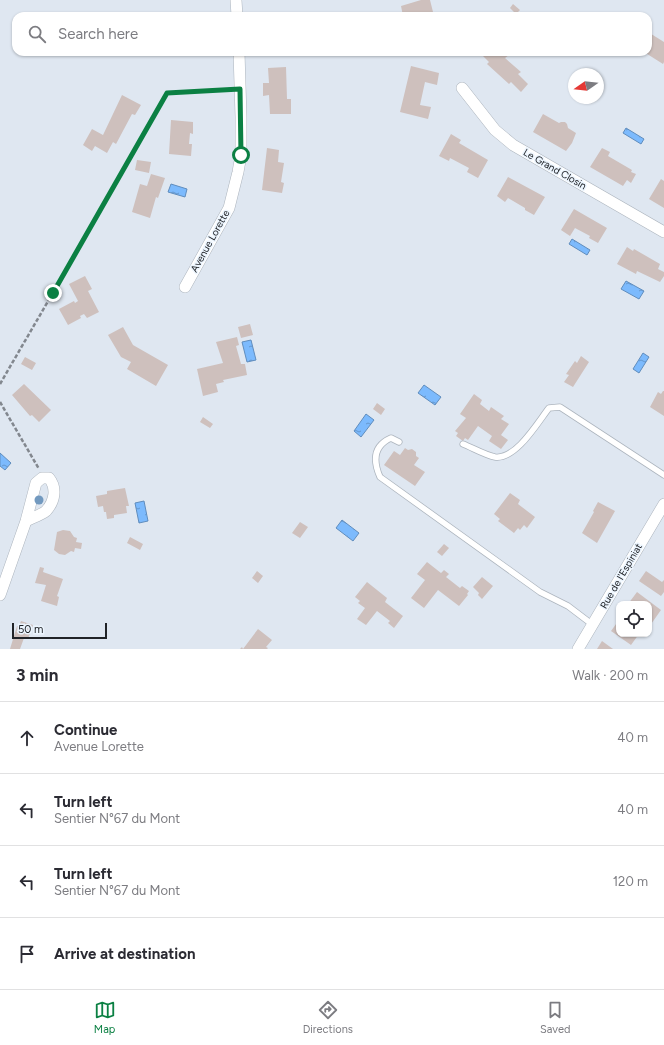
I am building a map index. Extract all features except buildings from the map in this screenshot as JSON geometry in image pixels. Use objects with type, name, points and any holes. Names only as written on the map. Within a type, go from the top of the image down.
[{"type":"street","points":[[236,0],[237,12]]},
{"type":"street","name":"Avenue Lorette","points":[[185,286],[229,208],[238,172],[241,155],[239,56]]},
{"type":"street","name":"Le Grand Closin","points":[[462,88],[495,130],[513,145],[664,232]]},
{"type":"street","points":[[1,589],[26,521],[36,484],[44,478],[49,478],[54,484],[55,494],[52,502],[45,512],[26,521]]},
{"type":"street","name":"Rue de l'Espiniat","points":[[578,649],[664,504]]},
{"type":"lane","points":[[463,444],[495,457],[503,457],[518,448],[549,408],[560,407],[664,475]]},
{"type":"lane","points":[[399,442],[390,438],[385,440],[376,452],[375,461],[380,477],[540,592],[568,606],[593,625]]},
{"type":"path","points":[[0,384],[76,254],[167,93],[240,89]]},
{"type":"path","points":[[0,402],[44,478]]},
{"type":"water","points":[[626,128],[644,139],[641,144],[623,133]]},
{"type":"water","points":[[171,184],[187,189],[185,197],[168,192]]},
{"type":"water","points":[[572,239],[590,250],[587,255],[569,244]]},
{"type":"water","points":[[626,281],[644,291],[639,299],[621,289]]},
{"type":"water","points":[[251,340],[256,360],[247,362],[242,342]]},
{"type":"water","points":[[643,353],[649,357],[639,373],[633,369]]},
{"type":"water","points":[[424,385],[441,397],[435,405],[418,393]]},
{"type":"water","points":[[366,414],[374,420],[361,437],[354,431]]},
{"type":"water","points":[[0,453],[11,463],[5,470],[0,466]]},
{"type":"water","points":[[144,501],[148,521],[139,523],[135,503]]},
{"type":"water","points":[[342,520],[359,533],[353,541],[336,528]]},
{"type":"route","points":[[53,293],[167,93],[240,89],[241,155]]}]
